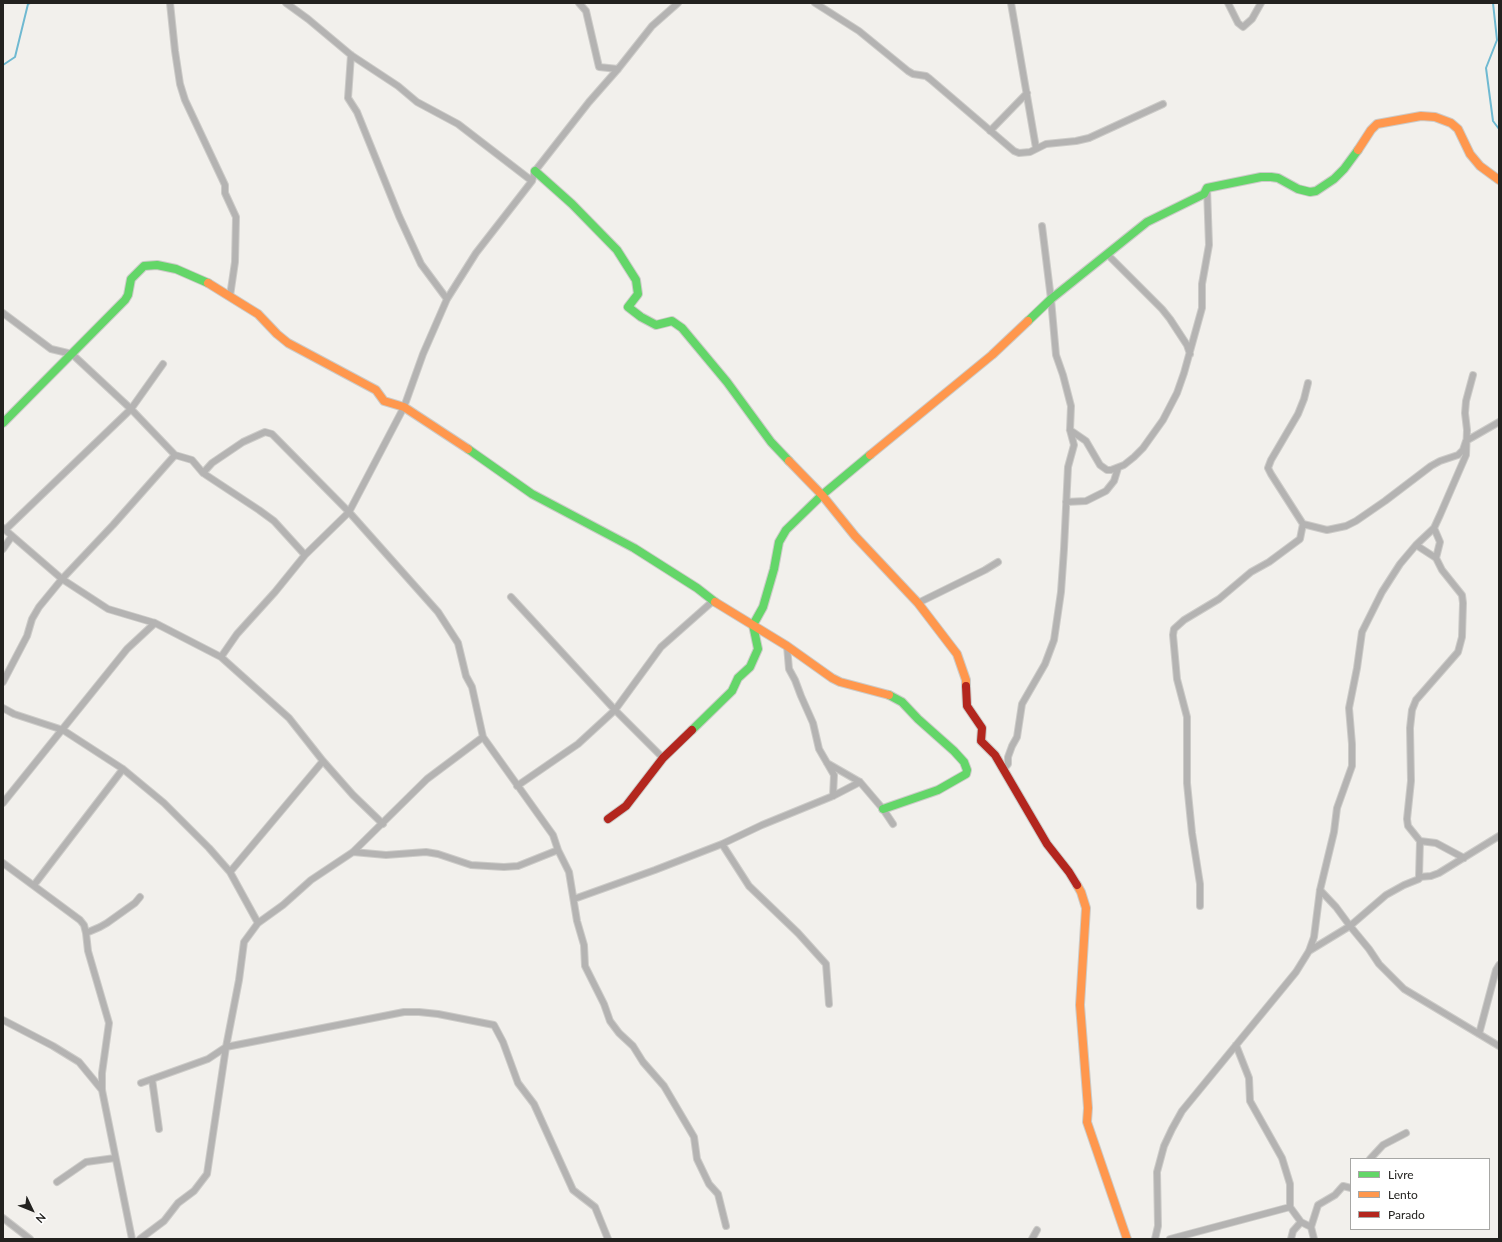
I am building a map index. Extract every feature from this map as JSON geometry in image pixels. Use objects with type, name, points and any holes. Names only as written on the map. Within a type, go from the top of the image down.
[{"type":"street","points":[[170,3],[180,84],[225,186],[226,193],[236,217],[235,262],[230,296]]},
{"type":"street","points":[[286,3],[308,19],[351,55],[398,86],[417,102],[458,124],[532,180]]},
{"type":"street","points":[[579,3],[586,11],[599,67],[618,69]]},
{"type":"street","points":[[221,657],[237,634],[275,592],[305,555],[349,512],[404,408],[422,354],[447,299],[476,252],[532,180],[535,171],[589,102],[618,69],[652,26],[678,3]]},
{"type":"street","points":[[815,3],[859,31],[913,74],[926,76],[1019,154],[1046,144],[1089,138],[1163,104]]},
{"type":"street","points":[[1011,3],[1028,93],[1036,148]]},
{"type":"street","points":[[1228,3],[1238,23],[1242,27],[1252,19],[1261,3]]},
{"type":"street","points":[[351,55],[348,98],[357,112],[399,216],[421,264],[447,299]]},
{"type":"street","points":[[990,131],[1028,93]]},
{"type":"street","points":[[1207,188],[1271,176],[1278,178],[1298,189],[1310,192],[1316,191],[1334,179],[1354,157],[1371,130],[1377,124],[1421,116],[1435,117],[1451,123],[1458,130],[1470,154],[1480,166],[1499,180]]},
{"type":"street","points":[[535,171],[577,208],[617,250],[636,280],[638,294],[628,307],[641,317],[656,325],[672,321],[682,328],[738,397],[771,442],[822,494],[855,536],[918,603],[957,654],[966,680],[967,706],[982,728],[981,741],[996,755],[998,762],[1004,769],[1032,820],[1047,844],[1069,872],[1081,892],[1086,908],[1080,1005],[1088,1108],[1087,1122],[1127,1239]]},
{"type":"street","points":[[608,820],[626,806],[663,758],[732,691],[738,678],[750,667],[758,649],[753,625],[763,606],[774,569],[779,542],[786,530],[796,518],[812,506],[822,494],[992,355],[1051,300],[1107,254],[1147,222],[1204,194],[1207,188]]},
{"type":"street","points":[[1070,430],[1086,441],[1102,468],[1111,470],[1128,462],[1143,448],[1163,420],[1177,392],[1190,354],[1202,308],[1202,284],[1209,245],[1207,188]]},
{"type":"street","points":[[1004,769],[1008,764],[1008,758],[1017,737],[1022,704],[1045,664],[1054,640],[1064,549],[1068,467],[1074,445],[1070,430],[1071,406],[1064,376],[1056,355],[1042,226]]},
{"type":"street","points":[[1107,254],[1166,314],[1187,345],[1190,354]]},
{"type":"street","points":[[3,423],[125,300],[128,295],[131,279],[144,266],[157,265],[176,269],[209,282],[258,314],[288,343],[376,390],[384,401],[404,408],[461,444],[532,494],[634,548],[697,588],[713,601],[787,646],[840,682],[886,693],[894,696],[902,702],[918,719],[954,751],[964,762],[967,770],[966,774],[961,778],[938,790],[883,808]]},
{"type":"street","points":[[3,312],[51,349],[72,354],[131,409],[175,455],[192,460],[203,473],[260,510],[274,521],[305,555]]},
{"type":"street","points":[[163,364],[131,409],[4,529],[62,579],[108,609],[155,623],[221,657],[288,718],[352,795],[383,824]]},
{"type":"street","points":[[1156,1239],[1158,1226],[1156,1172],[1164,1146],[1182,1111],[1210,1079],[1296,972],[1309,951],[1314,936],[1320,890],[1334,832],[1337,808],[1352,766],[1349,708],[1362,632],[1382,592],[1400,564],[1416,545],[1434,528],[1466,455],[1466,401],[1473,375]]},
{"type":"street","points":[[1200,906],[1200,884],[1188,798],[1186,763],[1187,716],[1177,679],[1173,635],[1174,629],[1184,620],[1219,598],[1247,575],[1300,540],[1302,524],[1268,468],[1271,460],[1298,414],[1304,399],[1308,382]]},
{"type":"street","points":[[1302,524],[1327,530],[1346,526],[1356,521],[1431,466],[1440,461],[1458,455],[1463,450],[1466,441],[1499,422]]},
{"type":"street","points":[[203,473],[212,463],[243,442],[265,432],[272,434],[349,512],[438,612],[458,643],[466,676],[472,687],[483,737],[553,835],[558,850],[569,872],[577,921],[584,945],[585,966],[604,1004],[610,1020],[618,1033],[633,1046],[643,1062],[664,1086],[694,1137],[697,1160],[709,1184],[718,1194],[726,1226]]},
{"type":"street","points":[[3,682],[27,636],[32,619],[40,606],[62,579],[113,525],[175,455]]},
{"type":"street","points":[[1066,502],[1086,501],[1106,491],[1114,481],[1118,468]]},
{"type":"street","points":[[1434,528],[1440,542],[1436,558]]},
{"type":"street","points":[[3,549],[12,536]]},
{"type":"street","points":[[1416,545],[1436,558],[1442,570],[1452,581],[1463,598],[1463,631],[1458,652],[1413,705],[1410,728],[1411,769],[1407,819],[1408,826],[1420,841],[1419,878]]},
{"type":"street","points":[[918,603],[998,562]]},
{"type":"street","points":[[511,597],[615,710],[663,758]]},
{"type":"street","points":[[517,786],[578,744],[615,710],[660,647],[713,601]]},
{"type":"street","points":[[3,803],[127,649],[155,623]]},
{"type":"street","points":[[787,646],[789,669],[813,723],[819,749],[834,775],[833,796]]},
{"type":"street","points":[[3,708],[14,714],[63,730],[123,769],[164,803],[209,848],[230,872],[258,923]]},
{"type":"street","points":[[140,1239],[164,1221],[178,1203],[194,1191],[207,1174],[226,1047],[239,980],[244,942],[258,923],[283,905],[311,880],[353,852],[427,779],[483,737]]},
{"type":"street","points":[[230,872],[323,761]]},
{"type":"street","points":[[826,762],[860,782],[883,808],[893,824]]},
{"type":"street","points":[[34,885],[123,769]]},
{"type":"street","points":[[574,899],[722,844],[762,825],[833,796],[860,782]]},
{"type":"street","points":[[1309,951],[1350,926],[1386,895],[1419,878],[1438,873],[1499,836]]},
{"type":"street","points":[[1420,841],[1436,843],[1464,858]]},
{"type":"street","points":[[722,844],[749,886],[798,932],[826,964],[829,1004]]},
{"type":"street","points":[[353,852],[386,855],[426,852],[438,854],[471,865],[504,867],[518,866],[558,850]]},
{"type":"street","points":[[3,863],[80,920],[84,925],[88,951],[109,1023],[102,1074],[102,1090],[132,1239]]},
{"type":"street","points":[[1320,890],[1369,949],[1379,964],[1404,989],[1499,1046]]},
{"type":"street","points":[[86,933],[107,923],[140,897]]},
{"type":"street","points":[[1479,1034],[1496,970],[1499,965]]},
{"type":"street","points":[[141,1083],[208,1059],[226,1047],[404,1012],[438,1014],[494,1025],[503,1042],[518,1083],[534,1104],[574,1190],[594,1207],[608,1239]]},
{"type":"street","points":[[3,1020],[53,1046],[79,1062],[102,1090]]},
{"type":"street","points":[[1236,1045],[1249,1078],[1250,1101],[1282,1158],[1290,1184],[1290,1207],[1301,1222],[1311,1227]]},
{"type":"street","points":[[152,1079],[159,1129]]},
{"type":"street","points":[[1371,1158],[1383,1145],[1406,1134]]},
{"type":"street","points":[[56,1182],[86,1162],[115,1158]]},
{"type":"street","points":[[1314,1239],[1311,1227],[1318,1205],[1335,1195],[1343,1186],[1350,1188]]},
{"type":"street","points":[[1170,1239],[1290,1207]]},
{"type":"street","points":[[3,1218],[30,1239]]},
{"type":"street","points":[[1291,1239],[1293,1231],[1301,1222]]},
{"type":"street","points":[[1032,1239],[1037,1230]]},
{"type":"waterway","points":[[3,65],[15,57],[28,4],[30,3]]},
{"type":"waterway","points":[[1493,3],[1497,40],[1486,68],[1493,121],[1499,129]]},
{"type":"traffic: fast","points":[[1028,321],[1051,299],[1147,222],[1204,194],[1207,188],[1261,177],[1271,177],[1278,178],[1298,189],[1310,192],[1316,191],[1334,179],[1344,169],[1358,150]]},
{"type":"traffic: fast","points":[[535,171],[572,204],[617,250],[636,280],[638,294],[628,307],[641,317],[656,325],[672,321],[682,328],[727,382],[771,442],[789,461]]},
{"type":"traffic: fast","points":[[3,423],[125,300],[128,295],[131,279],[144,266],[157,265],[176,269],[208,283]]},
{"type":"traffic: fast","points":[[468,449],[532,494],[634,548],[697,588],[715,602]]},
{"type":"traffic: fast","points":[[692,730],[732,691],[738,678],[750,667],[758,649],[753,625],[763,607],[774,569],[779,542],[786,530],[822,495],[870,455]]},
{"type":"traffic: fast","points":[[883,809],[938,790],[966,774],[967,770],[964,762],[954,751],[918,719],[902,702],[889,695]]},
{"type":"traffic: slow","points":[[1358,150],[1371,130],[1377,124],[1421,116],[1435,117],[1451,123],[1458,129],[1470,154],[1480,166],[1499,180]]},
{"type":"traffic: slow","points":[[208,283],[258,314],[288,343],[376,390],[384,401],[404,407],[468,449]]},
{"type":"traffic: slow","points":[[870,455],[992,355],[1028,321]]},
{"type":"traffic: slow","points":[[789,461],[822,495],[855,536],[918,603],[957,654],[966,680],[966,686]]},
{"type":"traffic: slow","points":[[715,602],[787,646],[832,678],[840,682],[889,695]]},
{"type":"traffic: slow","points":[[1077,885],[1086,908],[1080,1005],[1088,1108],[1087,1122],[1127,1239]]},
{"type":"traffic: jam","points":[[966,686],[967,706],[982,728],[981,741],[995,755],[1047,844],[1069,872],[1077,885]]},
{"type":"traffic: jam","points":[[608,819],[626,806],[663,758],[692,730]]}]
